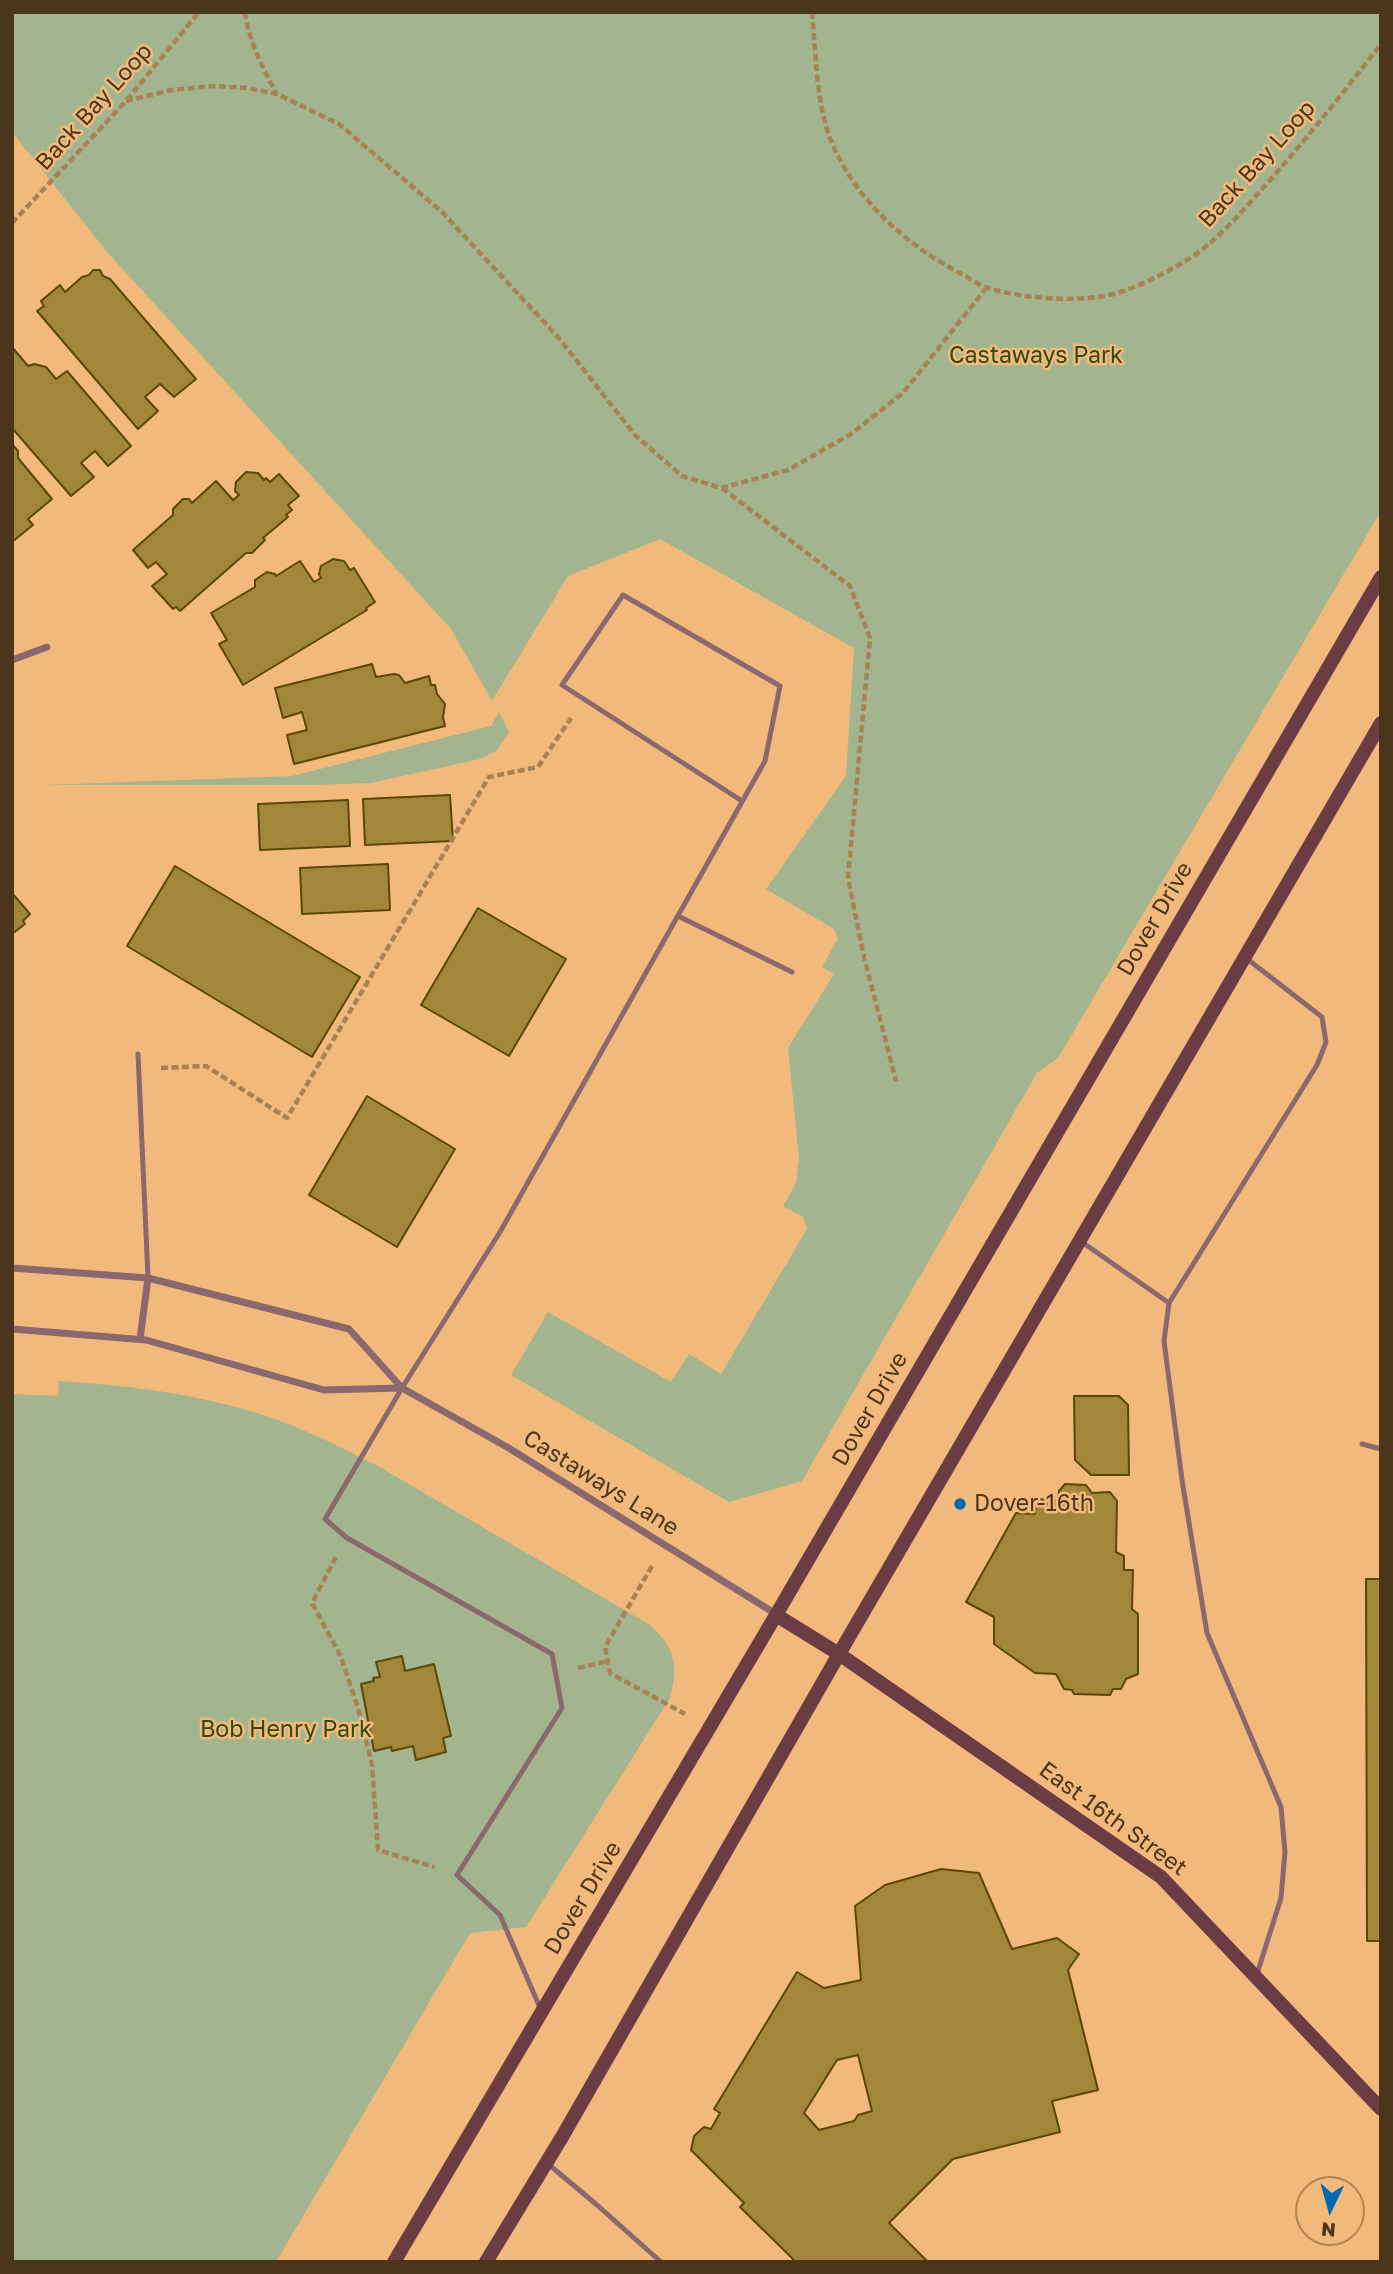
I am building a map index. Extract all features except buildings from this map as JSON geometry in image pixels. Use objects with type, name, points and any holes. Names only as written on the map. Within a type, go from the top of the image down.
[{"type":"street","name":"Dover Drive","points":[[394,2262],[710,1728],[1381,577]]},
{"type":"street","points":[[12,660],[47,647]]},
{"type":"street","points":[[486,2262],[1381,723]]},
{"type":"street","name":"Castaways Lane","points":[[12,1268],[148,1278],[349,1329],[402,1388],[507,1447],[776,1615]]},
{"type":"street","points":[[140,1339],[148,1278]]},
{"type":"street","points":[[12,1329],[140,1339],[324,1390],[402,1388]]},
{"type":"street","name":"East 16th Street","points":[[776,1615],[839,1654],[1161,1877],[1379,2101]]},
{"type":"lane","points":[[542,2013],[500,1915],[457,1875],[562,1709],[552,1654],[346,1538],[325,1519],[402,1388],[500,1232],[765,761],[780,686],[623,594],[562,685],[742,801]]},
{"type":"lane","points":[[678,916],[792,972]]},
{"type":"lane","points":[[1244,956],[1322,1017],[1326,1042],[1317,1065],[1169,1303],[1164,1341],[1182,1480],[1207,1633],[1281,1807],[1285,1852],[1281,1898],[1256,1977]]},
{"type":"lane","points":[[138,1054],[148,1278]]},
{"type":"lane","points":[[1079,1240],[1169,1303]]},
{"type":"lane","points":[[1362,1444],[1381,1449]]},
{"type":"lane","points":[[546,2163],[661,2262]]},
{"type":"path","name":"Back Bay Loop","points":[[12,223],[126,101],[200,12]]},
{"type":"path","points":[[245,12],[248,34],[276,94]]},
{"type":"path","name":"Back Bay Loop","points":[[812,12],[819,90],[831,141],[859,191],[911,242],[948,267],[987,287],[1063,298],[1105,296],[1146,282],[1189,259],[1233,222],[1312,132],[1381,44]]},
{"type":"path","points":[[126,101],[171,90],[215,86],[247,88],[276,94],[339,124],[442,212],[557,336],[635,435],[682,475],[721,488],[850,586],[870,638],[848,877],[863,957],[896,1081]]},
{"type":"path","points":[[721,488],[788,471],[851,434],[903,393],[987,287]]},
{"type":"path","points":[[139,1069],[206,1066],[287,1118],[489,777],[538,767],[584,699]]},
{"type":"path","points":[[346,1538],[312,1603],[341,1657],[358,1708],[372,1765],[378,1850],[457,1875]]},
{"type":"path","points":[[664,1545],[605,1647],[610,1672],[710,1728]]},
{"type":"green space","name":"Castaways Park","points":[[12,12],[1381,12],[1381,511],[1058,1058],[1037,1073],[802,1481],[729,1502],[511,1375],[548,1312],[671,1382],[689,1354],[721,1374],[807,1229],[803,1217],[783,1206],[796,1183],[799,1160],[788,1048],[834,974],[822,967],[838,939],[834,929],[766,889],[846,776],[854,648],[660,539],[568,576],[492,701],[451,629],[107,252],[12,132]]},
{"type":"green space","points":[[499,712],[509,732],[496,751],[480,759],[371,783],[45,785],[292,776],[491,726]]},
{"type":"green space","name":"Bob Henry Park","points":[[59,1381],[147,1389],[205,1400],[263,1415],[313,1434],[378,1466],[650,1625],[665,1642],[673,1658],[674,1676],[670,1698],[526,1927],[470,1933],[276,2262],[12,2262],[12,1394],[58,1396]]},
{"type":"place","name":"Dover-16th","points":[[960,1504]]}]
